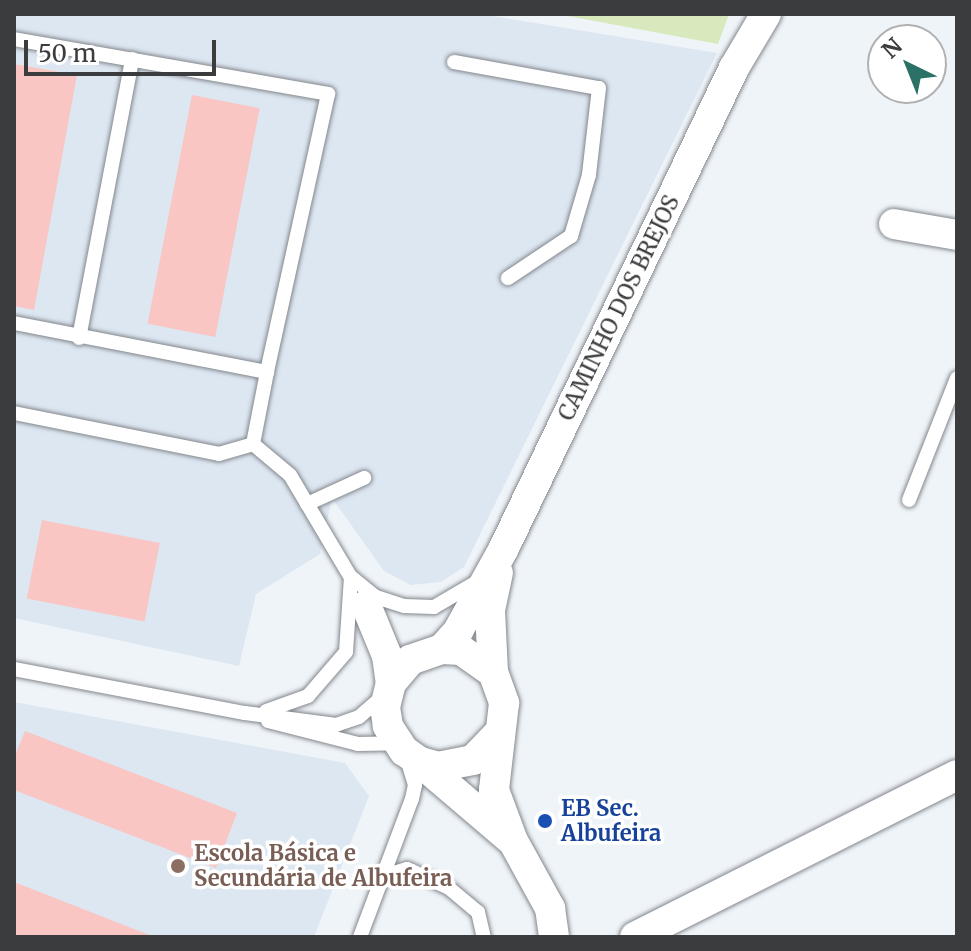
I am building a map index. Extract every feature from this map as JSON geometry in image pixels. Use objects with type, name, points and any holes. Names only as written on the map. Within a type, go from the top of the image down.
[{"type":"street","name":"CAMINHO DOS BREJOS","points":[[734,68],[753,14]]},
{"type":"street","name":"CAMINHO DOS BREJOS","points":[[504,548],[734,68],[766,14]]},
{"type":"street","points":[[894,224],[957,235]]},
{"type":"street","points":[[390,686],[458,631],[486,575],[504,548]]},
{"type":"street","points":[[504,548],[490,610],[493,672],[504,703],[498,734],[494,790],[513,841],[550,908],[554,937]]},
{"type":"street","points":[[366,605],[433,650],[461,650],[493,672]]},
{"type":"street","points":[[366,605],[387,656],[390,686],[385,707],[407,752],[513,841]]},
{"type":"street","points":[[407,752],[438,767],[473,760],[498,734]]},
{"type":"street","points":[[635,937],[957,775]]},
{"type":"lane","points":[[14,39],[328,94],[253,444]]},
{"type":"lane","points":[[79,338],[132,59]]},
{"type":"lane","points":[[454,62],[599,88],[589,175],[571,236],[508,278]]},
{"type":"lane","points":[[14,323],[267,372]]},
{"type":"lane","points":[[909,500],[957,378]]},
{"type":"lane","points":[[14,413],[219,454],[253,444]]},
{"type":"lane","points":[[253,444],[290,475],[366,605]]},
{"type":"lane","points":[[307,504],[364,478]]},
{"type":"lane","points":[[351,577],[376,597],[404,606],[434,607],[460,596],[486,575]]},
{"type":"lane","points":[[245,713],[281,709],[329,678],[346,652],[353,606],[351,577]]},
{"type":"lane","points":[[14,669],[245,713],[336,725],[359,717],[390,686]]},
{"type":"lane","points":[[245,713],[346,742],[407,752],[415,785],[360,937]]},
{"type":"lane","points":[[384,876],[407,869],[449,888],[478,912],[484,937]]},
{"type":"shaded area","points":[[14,14],[480,14],[717,53],[464,567],[441,582],[411,585],[384,571],[332,498],[320,554],[256,594],[239,666],[14,618]]},
{"type":"shaded area","name":"Escola Básica e Secundária de Albufeira","points":[[14,702],[345,763],[369,796],[314,937],[14,937]]},
{"type":"green space","points":[[557,14],[729,14],[718,44]]},
{"type":"building","points":[[14,64],[77,75],[34,310],[14,306]]},
{"type":"building","points":[[192,95],[260,108],[215,337],[148,324]]},
{"type":"building","points":[[42,520],[160,543],[145,621],[27,599]]},
{"type":"building","points":[[25,731],[237,813],[216,868],[14,790],[14,758]]},
{"type":"building","points":[[14,882],[152,936],[152,937],[14,937]]},
{"type":"place","name":"EB Sec. Albufeira","points":[[545,821]]},
{"type":"place","name":"Escola Básica e Secundária de Albufeira","points":[[178,866]]}]
